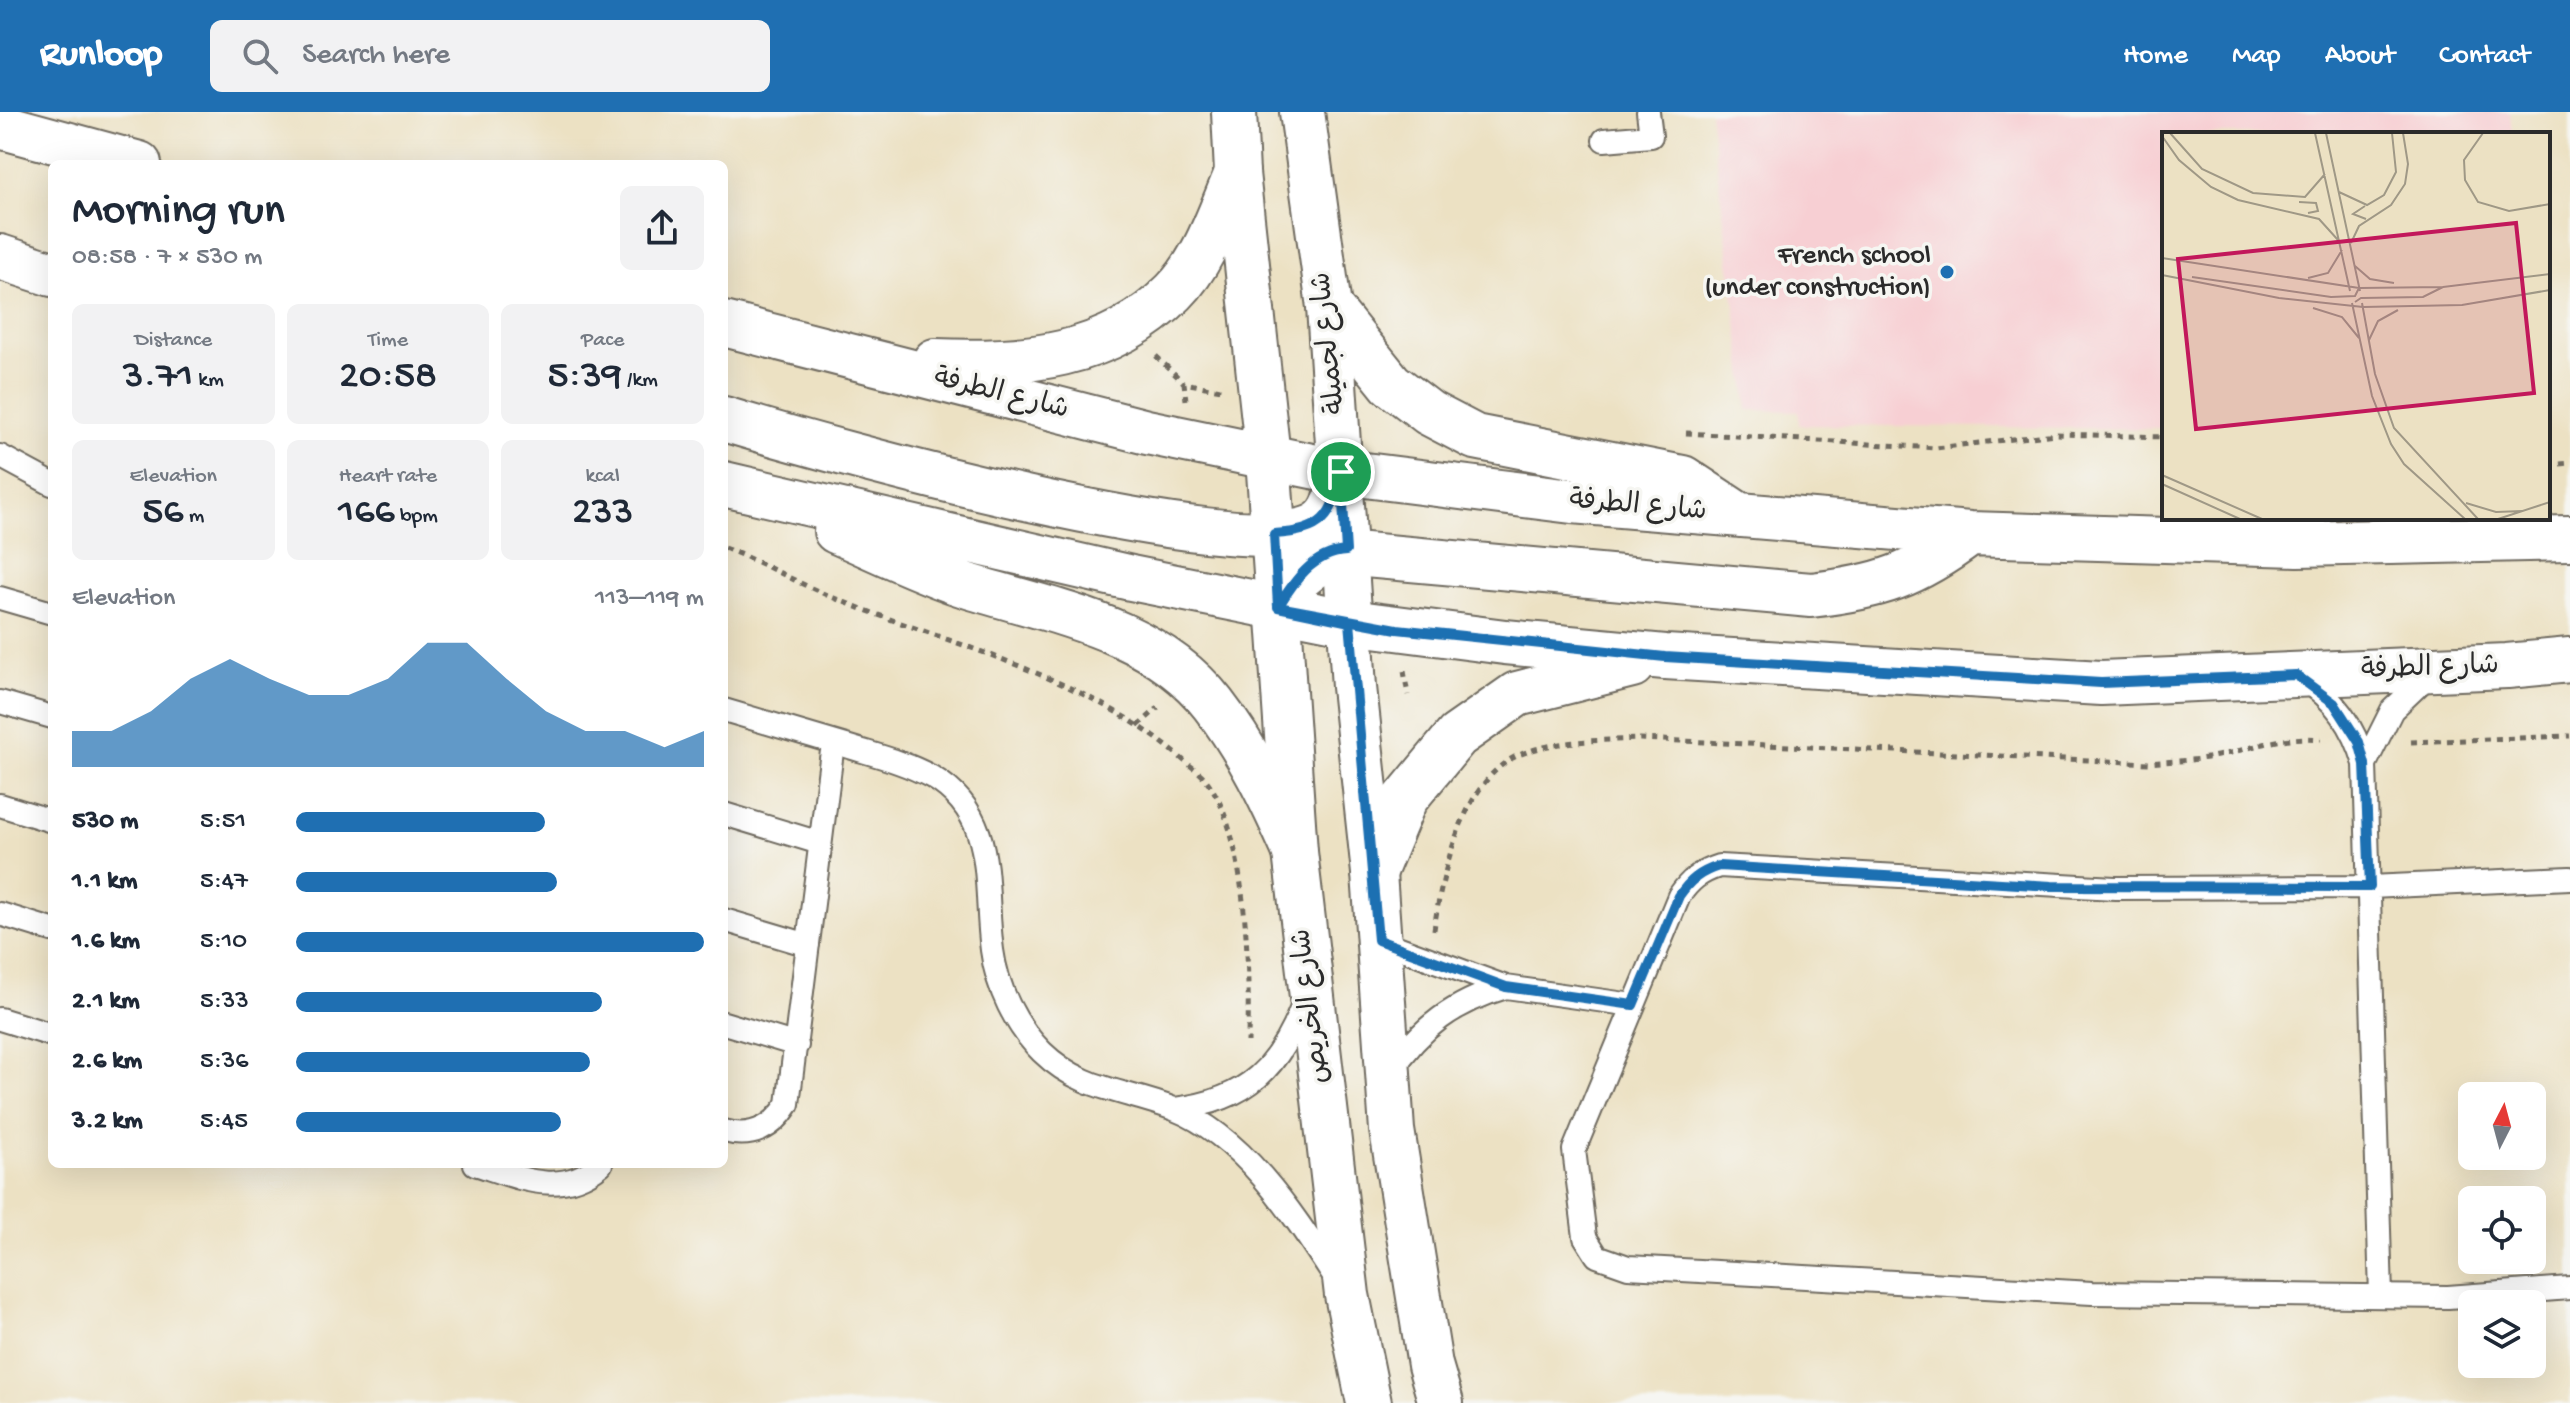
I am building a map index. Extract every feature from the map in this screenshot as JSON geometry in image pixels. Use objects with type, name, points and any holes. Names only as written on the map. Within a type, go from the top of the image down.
[{"type":"main road","points":[[1234,112],[1237,173],[1268,457],[1278,607]]},
{"type":"main road","name":"شارع لجميلة","points":[[1302,112],[1329,307],[1350,622]]},
{"type":"main road","points":[[0,126],[124,160]]},
{"type":"main road","points":[[820,350],[889,359],[1022,362],[1071,353],[1114,338],[1175,291],[1207,242],[1237,173]]},
{"type":"main road","points":[[2,258],[48,259]]},
{"type":"main road","points":[[2,258],[48,273]]},
{"type":"main road","points":[[1329,307],[1391,384],[1429,413],[1475,437],[1683,478],[1741,516]]},
{"type":"main road","name":"شارع الطرفة","points":[[728,325],[1147,432],[1341,472],[1572,501],[1970,534],[2298,544],[2570,538]]},
{"type":"main road","points":[[728,420],[1061,506],[1160,524],[1274,534],[1298,533],[1319,524],[1335,506],[1341,472]]},
{"type":"main road","points":[[728,485],[962,584],[1071,613],[1150,648],[1212,702],[1260,775],[1295,852]]},
{"type":"main road","name":"شارع الطرفة","points":[[728,485],[1131,578],[1350,622],[1665,657],[2101,683],[2437,669],[2570,660]]},
{"type":"main road","points":[[1278,607],[1294,582],[1311,565],[1332,552],[1811,595],[1868,589],[1910,573],[1970,534]]},
{"type":"main road","name":"شارع الخريص","points":[[1278,607],[1295,852],[1309,987],[1347,1295],[1364,1385]]},
{"type":"main road","points":[[1350,622],[1374,873],[1392,1130],[1435,1384]]},
{"type":"main road","points":[[1374,873],[1405,799],[1457,736],[1517,694],[1665,657]]},
{"type":"lane","points":[[1604,140],[1651,136],[1648,112]]},
{"type":"lane","points":[[0,456],[48,482]]},
{"type":"lane","points":[[0,598],[48,612]]},
{"type":"lane","points":[[2381,1296],[2366,742],[2392,710],[2437,669]]},
{"type":"lane","points":[[2296,675],[2334,703],[2366,742]]},
{"type":"lane","points":[[0,702],[48,716]]},
{"type":"lane","points":[[728,711],[921,772],[950,790],[965,805],[983,840],[987,859],[992,950],[998,978],[1009,1006],[1042,1052],[1091,1085],[1175,1109],[1204,1127],[1257,1171],[1300,1224],[1347,1295]]},
{"type":"lane","points":[[728,1131],[753,1134],[780,1117],[791,1089],[833,743]]},
{"type":"lane","points":[[0,805],[48,820]]},
{"type":"lane","points":[[728,815],[820,843]]},
{"type":"lane","points":[[2570,878],[2370,887],[2052,886],[1719,866],[1702,872],[1688,882],[1679,896],[1574,1150],[1585,1237],[1597,1256],[1606,1262],[1644,1268],[2092,1293],[2488,1296],[2570,1288]]},
{"type":"lane","points":[[0,914],[48,929]]},
{"type":"lane","points":[[728,921],[808,945]]},
{"type":"lane","points":[[1378,940],[1506,987],[1633,1005]]},
{"type":"lane","points":[[1175,1109],[1224,1099],[1247,1087],[1282,1051],[1309,987]]},
{"type":"lane","points":[[1388,1077],[1404,1052],[1449,1010],[1476,996],[1506,987]]},
{"type":"lane","points":[[0,1019],[48,1034]]},
{"type":"lane","points":[[728,1024],[797,1045]]},
{"type":"lane","points":[[489,1168],[548,1185],[577,1180],[595,1168]]},
{"type":"path","points":[[1676,433],[1936,448],[2056,434],[2162,437]]},
{"type":"path","points":[[2550,465],[2570,463]]},
{"type":"path","points":[[728,550],[834,598],[947,638],[1099,702],[1158,739],[1207,781],[1230,833],[1250,954],[1247,1087]]},
{"type":"path","points":[[1430,959],[1440,885],[1459,827],[1489,778],[1516,756],[1561,743],[1640,739],[2150,763],[2212,757],[2293,737],[2438,743],[2570,736]]},
{"type":"shaded area","name":"French school (under construction)","points":[[1710,112],[2510,112],[2512,132],[2162,132],[2162,429],[1799,425],[1799,411],[1748,410]]},
{"type":"place","name":"French school (under construction)","points":[[1947,272]]},
{"type":"route","points":[[1341,472],[1335,506],[1319,524],[1298,533],[1274,534],[1278,607],[1397,629],[1665,657],[2101,683],[2296,675],[2334,703],[2359,742],[2365,764],[2370,887],[2115,888],[1989,884],[1719,866],[1702,872],[1688,882],[1679,896],[1633,1005],[1506,987],[1378,940],[1350,622],[1278,607],[1294,582],[1311,565],[1332,552],[1346,551],[1341,472]]}]
